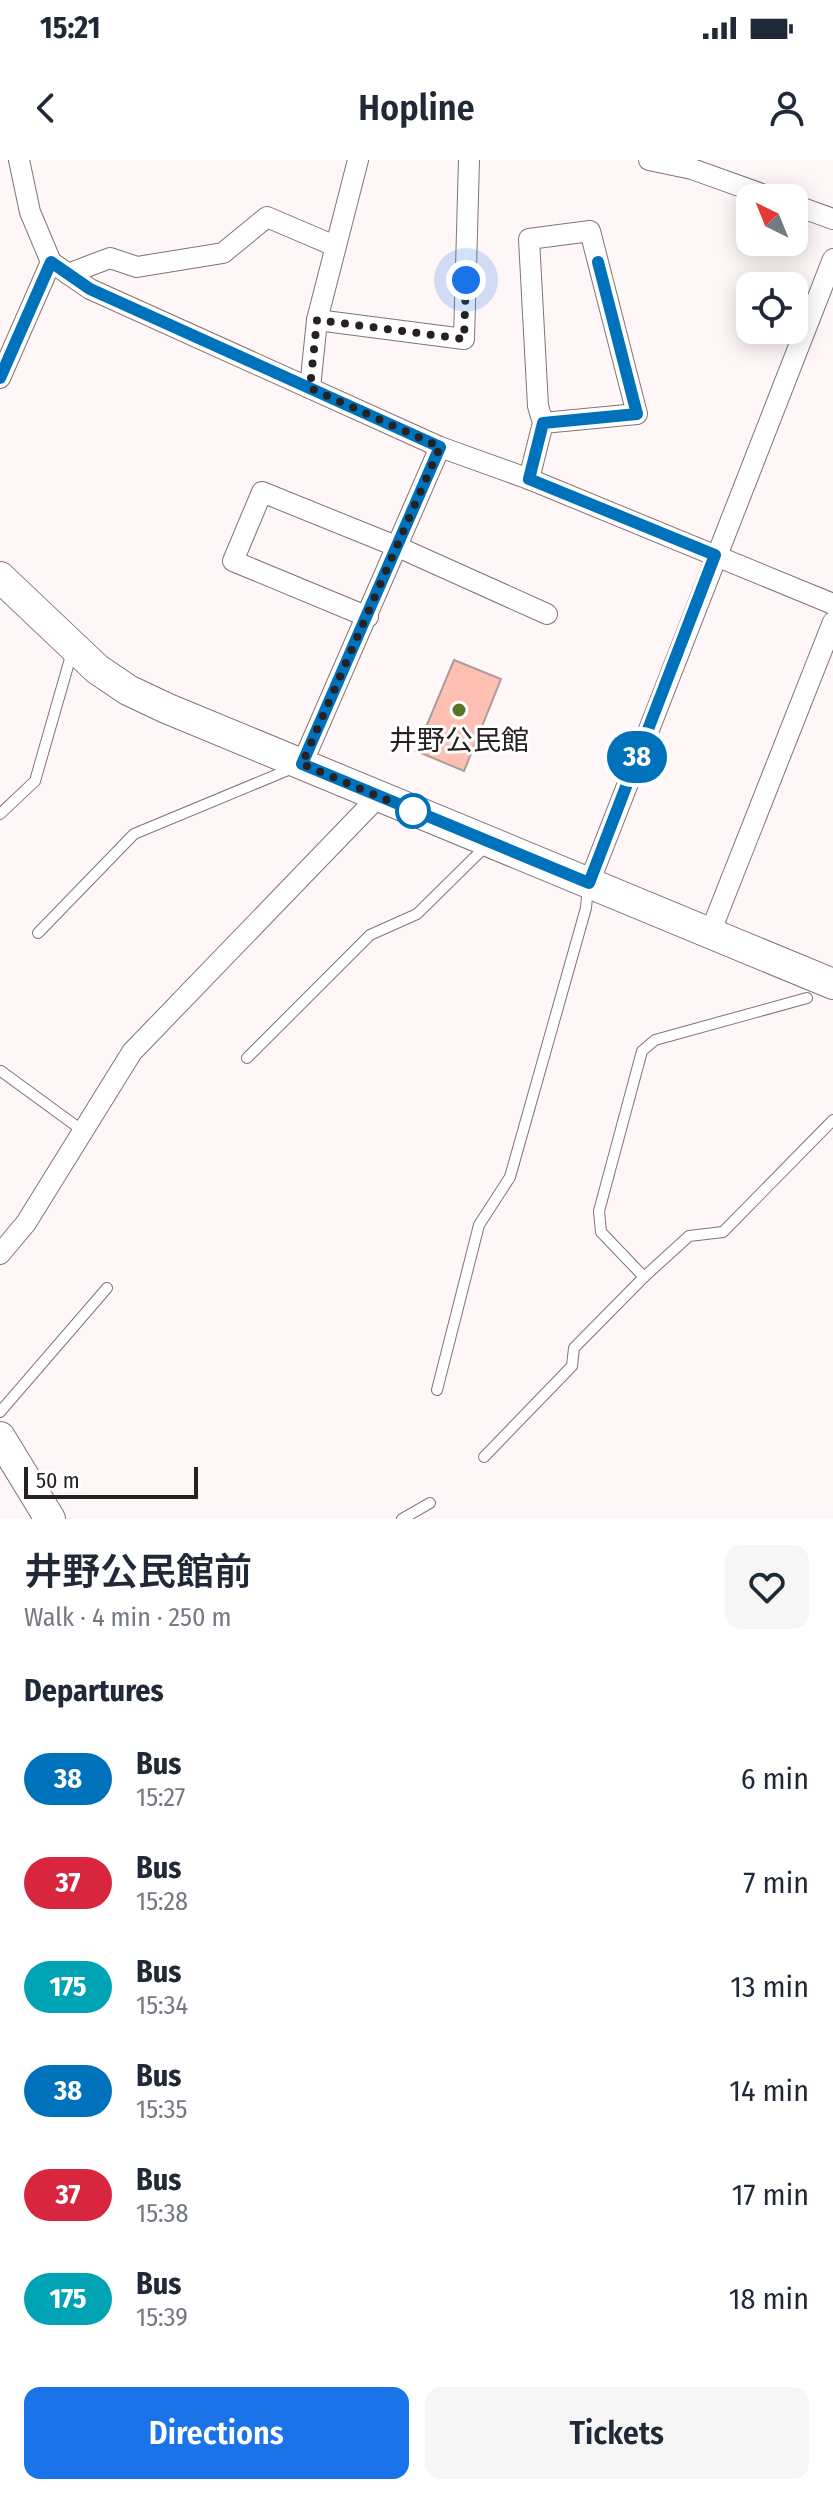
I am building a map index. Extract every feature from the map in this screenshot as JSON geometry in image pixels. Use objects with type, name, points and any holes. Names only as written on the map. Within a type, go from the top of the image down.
[{"type":"street","points":[[19,160],[30,212],[60,268],[90,289],[440,447],[529,479],[833,604]]},
{"type":"street","points":[[310,388],[317,320],[358,160]]},
{"type":"street","points":[[317,320],[464,339],[469,160]]},
{"type":"street","points":[[649,160],[692,169],[736,185]]},
{"type":"street","points":[[808,210],[833,219]]},
{"type":"street","points":[[0,378],[8,339],[60,268],[110,258],[137,267],[223,253],[267,217],[335,246]]},
{"type":"street","points":[[529,479],[543,423],[538,406],[529,239],[590,231],[637,414],[543,423]]},
{"type":"street","points":[[589,883],[833,259]]},
{"type":"street","points":[[302,764],[440,447]]},
{"type":"street","points":[[368,617],[233,561],[262,492],[398,547],[547,614]]},
{"type":"street","points":[[0,579],[97,669],[128,690],[710,933],[826,986]]},
{"type":"street","points":[[710,933],[833,622]]},
{"type":"street","points":[[0,1254],[26,1223],[132,1052],[379,796]]},
{"type":"street","points":[[3,1449],[50,1519]]},
{"type":"lane","points":[[0,814],[35,781],[74,647]]},
{"type":"lane","points":[[38,933],[134,834],[302,764]]},
{"type":"lane","points":[[247,1058],[370,935],[417,914],[490,842]]},
{"type":"lane","points":[[437,1390],[479,1225],[510,1177],[586,908],[589,883]]},
{"type":"lane","points":[[644,1277],[601,1232],[599,1211],[642,1051],[655,1040],[826,986]]},
{"type":"lane","points":[[1,1071],[83,1131]]},
{"type":"lane","points":[[484,1457],[572,1366],[574,1348],[644,1277],[689,1236],[723,1232],[833,1120]]},
{"type":"lane","points":[[0,1412],[107,1288]]},
{"type":"lane","points":[[402,1519],[430,1503]]},
{"type":"building","points":[[454,660],[501,679],[464,771],[416,751]]},
{"type":"bus line","name":"38","points":[[0,378],[51,262],[90,289],[440,447],[302,764],[589,883],[715,555],[529,479],[543,423],[637,414],[598,262]]},
{"type":"place","name":"井野公民館","points":[[459,710]]},
{"type":"route","points":[[413,811],[302,764],[440,447],[310,388],[317,320],[464,339],[466,280]]}]
